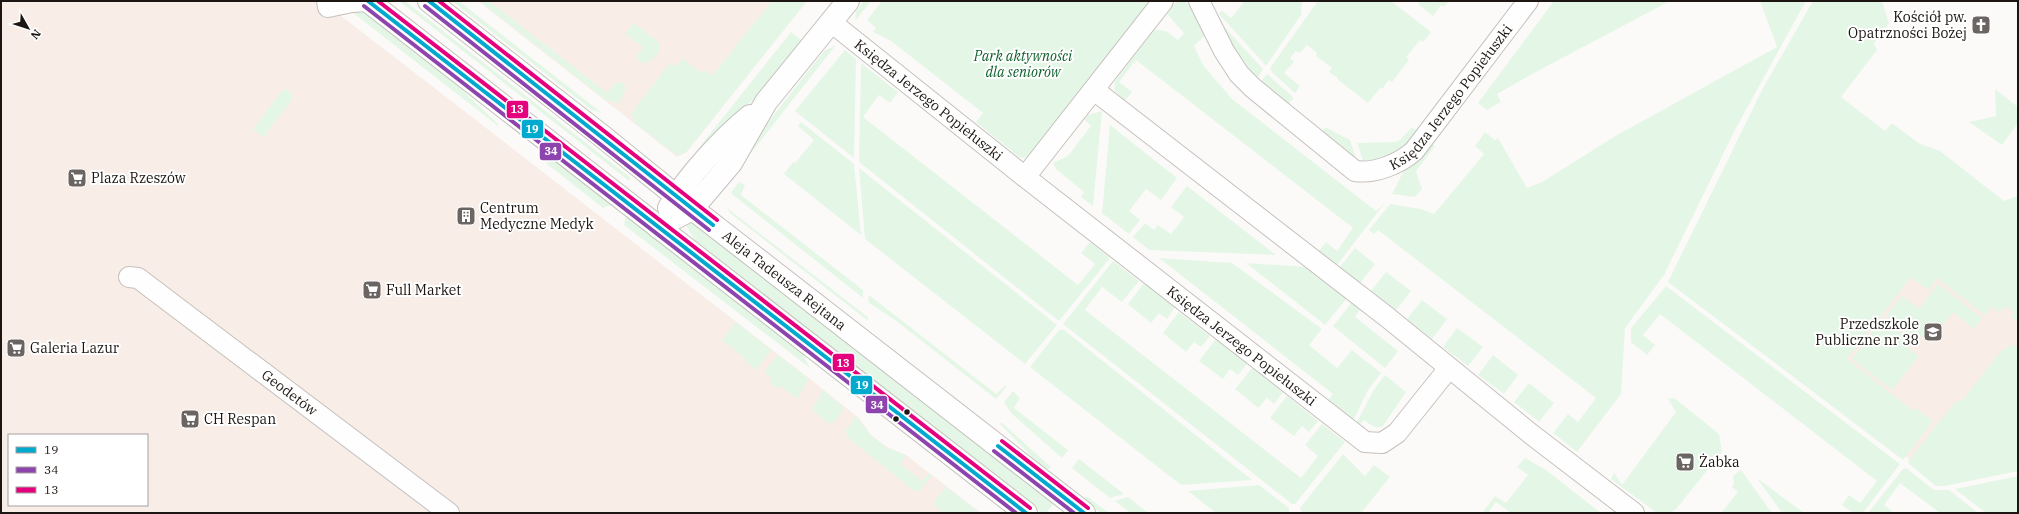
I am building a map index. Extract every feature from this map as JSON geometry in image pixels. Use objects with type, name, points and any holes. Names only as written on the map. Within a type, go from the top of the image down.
[{"type":"main road","points":[[368,1],[1026,513]]},
{"type":"main road","name":"Aleja Tadeusza Rejtana","points":[[429,1],[684,202],[1084,513]]},
{"type":"main road","points":[[658,227],[684,202],[738,126],[766,102],[848,1]]},
{"type":"street","points":[[327,1],[328,7],[352,2],[368,1]]},
{"type":"street","points":[[1025,177],[1163,1]]},
{"type":"street","name":"Księdza Jerzego Popiełuszki","points":[[1199,1],[1224,51],[1239,74],[1253,88],[1355,171],[1364,172],[1398,163],[1406,158],[1426,137],[1528,1]]},
{"type":"street","name":"Księdza Jerzego Popiełuszki","points":[[831,22],[1025,177],[1350,432],[1365,442],[1382,443],[1397,433],[1448,368]]},
{"type":"street","points":[[1094,90],[1387,317],[1531,434],[1634,513]]},
{"type":"street","name":"Geodetów","points":[[128,277],[138,278],[151,287],[449,513]]},
{"type":"shaded area","points":[[1,1],[322,1],[810,379],[859,418],[871,435],[887,447],[906,455],[981,513],[1,513]]},
{"type":"shaded area","points":[[478,1],[807,1],[686,153],[677,157]]},
{"type":"shaded area","name":"Przedszkole Publiczne nr 38","points":[[1936,220],[2018,282],[2018,386],[1941,484],[1809,381]]},
{"type":"green space","points":[[399,1],[405,1],[631,178],[629,181]]},
{"type":"green space","points":[[452,1],[459,1],[602,113],[592,110]]},
{"type":"green space","points":[[479,1],[489,1],[607,93],[617,82],[623,83],[625,91],[622,98],[618,103],[606,100]]},
{"type":"green space","points":[[772,1],[807,1],[686,152],[679,155],[672,152],[636,124],[631,114],[670,63],[675,67],[683,59],[701,73],[704,70],[712,76]]},
{"type":"green space","points":[[864,1],[871,1],[855,21],[856,11]]},
{"type":"green space","name":"Park aktywności dla seniorów","points":[[882,1],[1153,1],[1033,157],[1020,158],[976,122],[983,113],[891,41],[873,32],[876,28],[867,20]]},
{"type":"green space","points":[[1177,1],[1185,1],[1195,11],[1205,35],[1194,46],[1203,65],[1232,99],[1376,211],[1385,203],[1337,265],[1319,251],[1326,242],[1337,251],[1353,228],[1136,60],[1119,82],[1132,92],[1125,101],[1114,90],[1115,81],[1154,29],[1166,31],[1178,40],[1184,33],[1167,14]]},
{"type":"green space","points":[[1245,1],[1302,1],[1301,15],[1266,66],[1219,14],[1221,10],[1231,18]]},
{"type":"green space","points":[[1318,1],[1391,1],[1431,32],[1423,42],[1420,40],[1406,57],[1409,60],[1392,82],[1389,80],[1382,89],[1380,88],[1368,103],[1329,72],[1332,68],[1316,56],[1317,53],[1307,45],[1300,53],[1296,51],[1290,58],[1294,62],[1284,73],[1300,86],[1295,93],[1272,72],[1270,68]]},
{"type":"green space","points":[[1419,1],[1449,1],[1444,7],[1441,5],[1433,16],[1419,5]]},
{"type":"green space","points":[[1554,1],[1670,1],[1497,94],[1501,102],[1487,110],[1478,103]]},
{"type":"green space","points":[[1760,1],[1806,1],[1736,128],[1664,275],[1625,328],[1621,394],[1577,452],[1553,433],[1568,414],[1578,422],[1596,398],[1378,230],[1374,234],[1369,230],[1390,204],[1421,209],[1434,214],[1484,154],[1475,146],[1485,132],[1495,140],[1498,138],[1527,188],[1542,182],[1617,135],[1777,47]]},
{"type":"green space","points":[[1813,1],[1882,1],[1889,23],[1874,43],[1877,50],[1841,97],[1885,131],[1891,124],[1893,124],[1920,144],[1940,151],[2004,201],[2018,196],[2018,322],[2011,317],[2014,312],[2006,306],[1999,312],[1992,306],[1985,315],[1937,278],[1928,290],[1911,277],[1847,359],[1913,411],[1916,408],[1933,421],[1903,460],[1668,282],[1762,90]]},
{"type":"green space","points":[[357,11],[369,15],[459,87],[499,125],[498,126],[352,12]]},
{"type":"green space","points":[[1218,20],[1263,69],[1255,82],[1227,41]]},
{"type":"green space","points":[[634,23],[660,45],[656,56],[650,61],[644,63],[640,62],[636,57],[643,47],[625,34]]},
{"type":"green space","points":[[791,32],[801,40],[752,101],[698,158],[696,153],[697,150]]},
{"type":"green space","points":[[836,45],[747,158],[750,149],[769,121],[824,51]]},
{"type":"green space","points":[[845,50],[856,59],[854,158],[795,111]]},
{"type":"green space","points":[[861,63],[898,92],[890,103],[879,95],[863,117],[1078,285],[1095,264],[1081,253],[1090,242],[1110,258],[1059,321],[859,162]]},
{"type":"green space","points":[[1267,74],[1292,96],[1293,99],[1288,104],[1260,82]]},
{"type":"green space","points":[[285,89],[291,92],[292,100],[263,137],[253,129],[280,93]]},
{"type":"green space","points":[[1995,89],[2018,107],[2018,123],[2002,145],[1969,122],[1996,116]]},
{"type":"green space","points":[[1102,111],[1093,206],[1081,197],[1084,192],[1057,170],[1053,163],[1068,156],[1091,126],[1084,119],[1088,115]]},
{"type":"green space","points":[[801,122],[854,164],[861,235],[784,174],[814,140],[798,126]]},
{"type":"green space","points":[[1110,125],[1177,178],[1161,200],[1146,189],[1129,211],[1140,220],[1129,234],[1102,213]]},
{"type":"green space","points":[[1325,127],[1350,140],[1356,158],[1344,151],[1322,131]]},
{"type":"green space","points":[[1412,127],[1419,133],[1397,154],[1368,162],[1363,160],[1357,143],[1395,142],[1400,140]]},
{"type":"green space","points":[[1432,143],[1435,146],[1416,171],[1422,189],[1415,197],[1392,194],[1404,170]]},
{"type":"green space","points":[[550,156],[611,205],[603,208],[547,164]]},
{"type":"green space","points":[[859,168],[1057,325],[1025,364],[865,239]]},
{"type":"green space","points":[[739,182],[745,185],[741,195],[863,290],[863,298],[733,195],[731,192]]},
{"type":"green space","points":[[1187,186],[1276,255],[1149,250],[1133,237],[1145,223],[1154,230],[1158,225],[1171,234],[1184,217],[1171,207]]},
{"type":"green space","points":[[727,208],[869,318],[867,320],[730,213]]},
{"type":"green space","points":[[626,216],[802,352],[810,368],[624,225]]},
{"type":"green space","points":[[691,220],[1054,503],[1046,513],[1042,513],[696,242],[685,224]]},
{"type":"green space","points":[[1355,248],[1375,264],[1360,283],[1340,267]]},
{"type":"green space","points":[[1159,258],[1232,263],[1322,329],[1309,345],[1337,368],[1352,350],[1381,373],[1368,390],[1352,423],[1325,404],[1333,394]]},
{"type":"green space","points":[[1113,261],[1139,281],[1122,302],[1102,287],[1085,310],[1301,478],[1318,456],[1305,445],[1322,424],[1345,442],[1295,504],[1292,504],[1063,324]]},
{"type":"green space","points":[[1246,263],[1309,267],[1348,297],[1325,325]]},
{"type":"green space","points":[[1386,272],[1411,291],[1396,310],[1371,291]]},
{"type":"green space","points":[[1144,283],[1175,307],[1167,319],[1159,313],[1151,323],[1128,304]]},
{"type":"green space","points":[[1938,284],[1982,318],[1974,329],[1953,312],[1929,342],[1918,334],[1914,338],[1886,316],[1902,296],[1919,309]]},
{"type":"green space","points":[[1666,286],[1900,464],[1863,513],[1853,513],[1842,505],[1849,495],[1860,503],[1877,481],[1660,314],[1643,335],[1655,345],[1647,355],[1631,342],[1631,328]]},
{"type":"green space","points":[[869,295],[996,394],[1006,385],[1007,386],[996,399],[899,323],[868,302]]},
{"type":"green space","points":[[1422,300],[1447,319],[1432,339],[1407,319]]},
{"type":"green space","points":[[1353,301],[1361,308],[1355,317],[1398,351],[1385,368],[1333,326]]},
{"type":"green space","points":[[1179,312],[1210,336],[1201,347],[1194,342],[1186,352],[1163,333]]},
{"type":"green space","points":[[1883,319],[1911,341],[1907,347],[1919,356],[1892,390],[1852,359]]},
{"type":"green space","points":[[736,322],[771,350],[756,370],[745,361],[746,359],[722,340]]},
{"type":"green space","points":[[1457,328],[1483,347],[1468,366],[1443,347]]},
{"type":"green space","points":[[1059,330],[1064,330],[1252,480],[1181,485],[1030,367]]},
{"type":"green space","points":[[1216,339],[1247,364],[1238,375],[1230,369],[1223,379],[1199,361]]},
{"type":"green space","points":[[2012,345],[2018,347],[2018,471],[1945,486],[1936,486],[1909,464],[1908,461],[1957,400],[1961,402],[2001,351]]},
{"type":"green space","points":[[778,355],[809,379],[797,399],[781,386],[778,389],[770,382],[772,379],[764,372]]},
{"type":"green space","points":[[1493,355],[1518,375],[1504,394],[1478,375]]},
{"type":"green space","points":[[1252,368],[1283,392],[1274,404],[1267,398],[1258,408],[1235,389]]},
{"type":"green space","points":[[1385,375],[1406,392],[1383,426],[1375,427],[1364,420],[1358,426],[1356,424],[1373,391]]},
{"type":"green space","points":[[1529,383],[1554,403],[1539,422],[1514,402]]},
{"type":"green space","points":[[823,390],[844,408],[833,423],[827,422],[812,410]]},
{"type":"green space","points":[[1013,391],[1020,398],[1014,408],[1068,450],[1062,458],[1011,413],[1004,402]]},
{"type":"green space","points":[[1287,396],[1318,421],[1309,432],[1302,426],[1294,436],[1270,418]]},
{"type":"green space","points":[[1674,398],[1719,434],[1722,452],[1676,509],[1670,513],[1657,513],[1611,479],[1614,473],[1622,485],[1676,412],[1668,399]]},
{"type":"green space","points":[[856,416],[870,435],[887,448],[906,455],[900,464],[922,481],[929,473],[932,475],[920,490],[916,491],[912,489],[847,437],[846,430]]},
{"type":"green space","points":[[1001,422],[1052,468],[1045,469],[1042,467],[1000,424]]},
{"type":"green space","points":[[1343,454],[1365,476],[1374,465],[1390,477],[1361,513],[1302,513],[1300,508]]},
{"type":"green space","points":[[1525,458],[1546,470],[1601,513],[1511,513],[1496,502],[1488,513],[1482,513],[1495,496],[1506,503],[1528,475],[1517,467]]},
{"type":"green space","points":[[1079,459],[1124,494],[1110,498],[1072,468]]},
{"type":"green space","points":[[1906,468],[1934,490],[1949,490],[1978,513],[1940,513],[1900,483],[1884,505],[1894,513],[1868,513],[1903,469]]},
{"type":"green space","points":[[1741,470],[1772,513],[1721,513],[1738,492],[1732,487],[1734,484],[1733,476]]},
{"type":"green space","points":[[2018,476],[2018,513],[1986,513],[1955,489]]},
{"type":"green space","points":[[1757,478],[1804,513],[1782,513]]},
{"type":"green space","points":[[1259,485],[1289,508],[1289,513],[1216,513],[1188,491]]},
{"type":"green space","points":[[946,487],[980,513],[944,513],[936,507],[935,500]]},
{"type":"green space","points":[[1088,497],[1109,513],[1100,513],[1083,499]]},
{"type":"green space","points":[[1128,497],[1148,513],[1130,513],[1115,501]]},
{"type":"transit line","name":"19","points":[[368,1],[1026,513]]},
{"type":"transit line","name":"13","points":[[378,1],[1030,508]]},
{"type":"transit line","name":"19","points":[[429,1],[713,225]]},
{"type":"transit line","name":"13","points":[[439,1],[717,220]]},
{"type":"transit line","name":"34","points":[[364,6],[1016,513]]},
{"type":"transit line","name":"34","points":[[425,6],[709,230]]},
{"type":"transit line","name":"13","points":[[1002,441],[1088,508]]},
{"type":"transit line","name":"19","points":[[998,446],[1084,513]]},
{"type":"transit line","name":"34","points":[[994,451],[1074,513]]},
{"type":"place","name":"Kościół pw. Opatrzności Bożej","points":[[1981,25]]},
{"type":"place","name":"Plaza Rzeszów","points":[[77,178]]},
{"type":"place","name":"Centrum Medyczne Medyk","points":[[466,216]]},
{"type":"place","name":"Full Market","points":[[372,290]]},
{"type":"place","name":"Przedszkole Publiczne nr 38","points":[[1933,332]]},
{"type":"place","name":"Galeria Lazur","points":[[16,348]]},
{"type":"place","name":"CH Respan","points":[[190,419]]},
{"type":"place","name":"Żabka","points":[[1685,462]]}]
